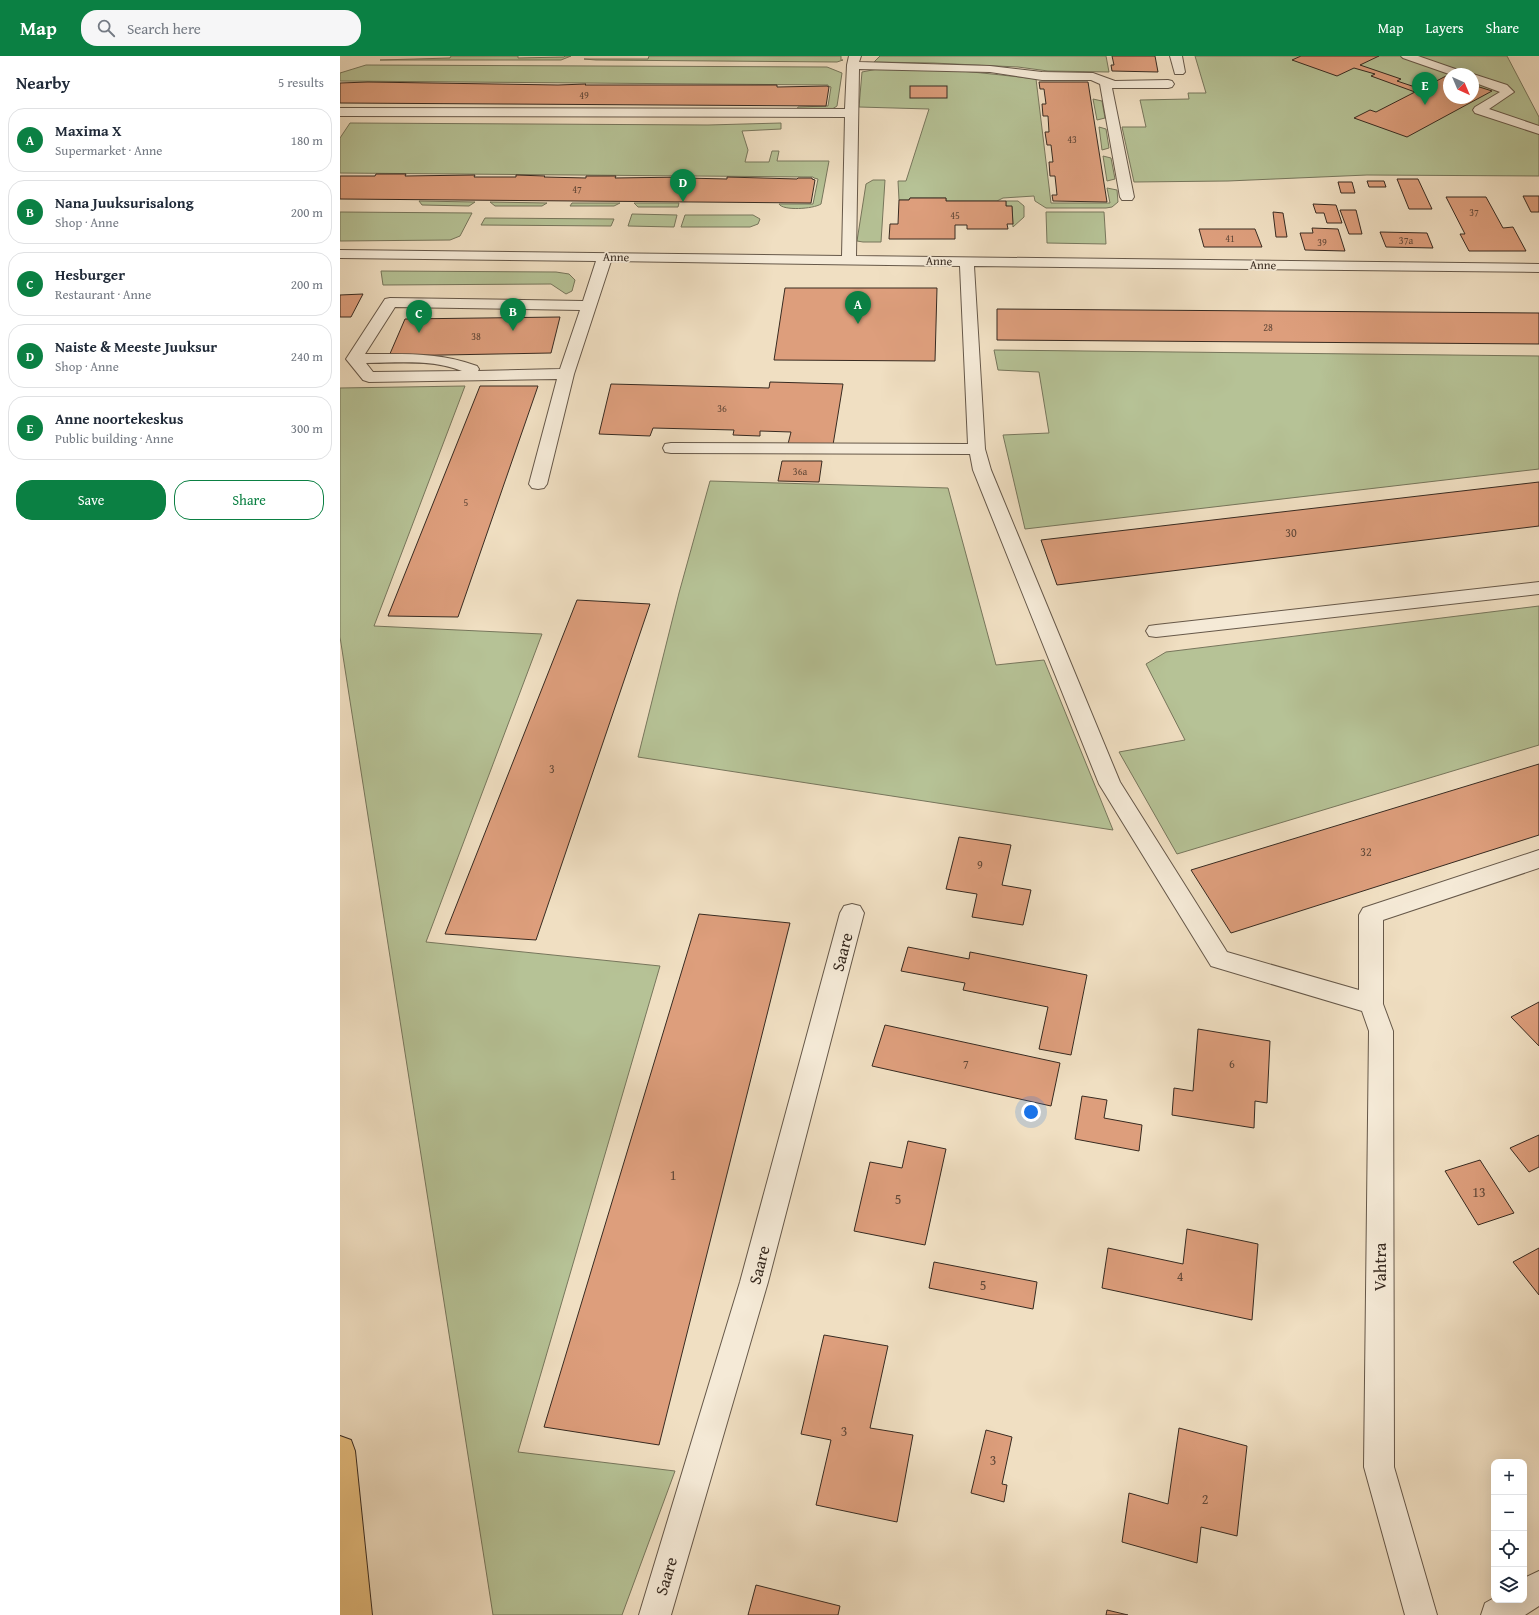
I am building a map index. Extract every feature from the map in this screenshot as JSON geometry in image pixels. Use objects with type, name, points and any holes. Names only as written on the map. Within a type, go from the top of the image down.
[{"type":"main road","points":[[340,1451],[356,1615]]},
{"type":"street","points":[[1176,56],[1179,72]]},
{"type":"street","points":[[1407,56],[1443,68]]},
{"type":"street","points":[[849,260],[851,113],[854,60],[990,69],[1042,76],[1093,78],[1114,85],[1168,84]]},
{"type":"street","points":[[1479,80],[1503,88],[1508,92],[1478,110],[1539,130]]},
{"type":"street","points":[[1105,81],[1128,197]]},
{"type":"street","points":[[340,112],[851,113]]},
{"type":"street","name":"Anne","points":[[340,254],[1539,268]]},
{"type":"street","points":[[538,484],[566,374],[605,257]]},
{"type":"street","points":[[967,262],[977,449],[982,470],[1110,784],[1219,959],[1371,1004]]},
{"type":"street","points":[[566,374],[484,375],[460,364],[437,359],[354,359],[390,302],[589,306]]},
{"type":"street","points":[[671,448],[977,449]]},
{"type":"street","points":[[1156,631],[1539,588]]},
{"type":"street","name":"Vahtra","points":[[1421,1615],[1379,1466],[1381,1031],[1371,1004],[1371,915],[1539,859]]},
{"type":"street","name":"Saare","points":[[655,1615],[754,1282],[852,913]]},
{"type":"street","points":[[1527,1595],[1539,1587]]},
{"type":"street","points":[[1497,1615],[1515,1603]]},
{"type":"green space","points":[[451,56],[518,56],[518,58],[571,56],[561,60],[380,60],[450,58]]},
{"type":"green space","points":[[649,56],[841,56],[841,60],[843,60],[837,62],[584,59],[648,59]]},
{"type":"green space","points":[[880,56],[1106,56],[1109,72],[1048,71],[1018,67],[874,62]]},
{"type":"green space","points":[[1195,56],[1507,56],[1539,117],[1539,176],[1367,175],[1228,181],[1134,182],[1122,127],[1146,127],[1140,100],[1189,99],[1188,93],[1206,93]]},
{"type":"green space","points":[[366,65],[827,67],[842,73],[837,106],[828,110],[818,111],[797,109],[798,107],[828,106],[831,87],[828,85],[340,81],[340,73]]},
{"type":"green space","points":[[888,67],[962,71],[1036,79],[1051,203],[1110,203],[1107,188],[1117,190],[1118,202],[1112,207],[1106,208],[1046,208],[1035,201],[1034,196],[1003,198],[997,201],[946,201],[946,198],[910,198],[909,200],[899,200],[898,181],[906,181],[929,109],[859,107],[862,72]]},
{"type":"green space","points":[[1093,99],[1102,101],[1105,118],[1097,120]]},
{"type":"green space","points":[[350,123],[708,125],[781,123],[781,129],[742,131],[748,150],[745,162],[769,162],[772,151],[779,151],[777,161],[829,161],[821,204],[812,207],[798,208],[786,208],[779,204],[813,204],[818,179],[813,177],[340,173],[340,138]]},
{"type":"green space","points":[[1099,127],[1106,129],[1109,148],[1102,150]]},
{"type":"green space","points":[[1103,156],[1111,158],[1115,179],[1107,181]]},
{"type":"green space","points":[[873,180],[885,180],[881,242],[857,241],[866,184]]},
{"type":"green space","points":[[419,201],[475,202],[469,206],[422,205]]},
{"type":"green space","points":[[1006,201],[1018,201],[1024,206],[1024,217],[1013,227],[1012,207],[1006,206]]},
{"type":"green space","points":[[490,202],[547,203],[542,206],[495,206]]},
{"type":"green space","points":[[572,203],[620,203],[614,206],[570,206]]},
{"type":"green space","points":[[634,203],[679,203],[678,207],[638,207]]},
{"type":"green space","points":[[340,212],[472,213],[460,236],[450,240],[340,241]]},
{"type":"green space","points":[[1046,212],[1104,212],[1106,244],[1047,243]]},
{"type":"green space","points":[[632,214],[677,215],[674,227],[628,226]]},
{"type":"green space","points":[[685,215],[753,215],[760,219],[758,224],[750,227],[681,227]]},
{"type":"green space","points":[[485,218],[614,219],[611,226],[481,225]]},
{"type":"green space","points":[[381,271],[556,272],[569,274],[575,280],[572,291],[566,294],[551,284],[383,285]]},
{"type":"green space","points":[[994,350],[1539,356],[1539,469],[1025,529],[1003,435],[1049,433],[1039,372],[998,370]]},
{"type":"green space","points":[[465,386],[374,626],[542,634],[426,942],[660,966],[518,1452],[675,1471],[622,1615],[493,1615],[340,637],[340,388]]},
{"type":"green space","points":[[710,481],[948,488],[996,665],[1044,660],[1113,830],[638,757],[679,593]]},
{"type":"green space","points":[[1539,606],[1539,745],[1177,854],[1119,752],[1185,740],[1146,664],[1166,652]]},
{"type":"building","points":[[1112,56],[1155,56],[1158,72],[1112,71],[1111,65],[1114,65]]},
{"type":"building","points":[[1301,56],[1379,56],[1360,65],[1401,79],[1397,81],[1421,89],[1443,78],[1443,104],[1468,104],[1407,137],[1354,118],[1370,110],[1376,112],[1415,92],[1371,76],[1375,74],[1354,68],[1337,76],[1292,60]]},
{"type":"building","points":[[368,82],[558,85],[777,85],[777,87],[829,87],[826,106],[340,103],[340,83]]},
{"type":"building","points":[[1039,82],[1088,82],[1107,202],[1053,201],[1052,195],[1057,195],[1055,176],[1050,176],[1049,162],[1053,162],[1051,145],[1047,145],[1045,132],[1049,132],[1048,116],[1043,116],[1042,104],[1046,104],[1044,89],[1040,89]]},
{"type":"building","points":[[910,86],[947,86],[947,98],[910,98]]},
{"type":"building","points":[[1479,87],[1492,91],[1479,98]]},
{"type":"building","points":[[376,174],[406,174],[405,176],[475,175],[474,177],[516,177],[516,175],[586,178],[586,176],[616,176],[615,178],[812,178],[815,180],[811,203],[340,199],[340,176],[375,176]]},
{"type":"building","points":[[1397,179],[1418,179],[1432,209],[1409,209]]},
{"type":"building","points":[[1367,181],[1384,181],[1386,187],[1369,187]]},
{"type":"building","points":[[1338,182],[1352,182],[1355,193],[1341,193]]},
{"type":"building","points":[[1523,196],[1539,196],[1539,212],[1531,212]]},
{"type":"building","points":[[1446,197],[1486,197],[1503,228],[1513,227],[1526,251],[1469,251],[1460,234],[1465,234]]},
{"type":"building","points":[[910,198],[946,198],[946,201],[1006,201],[1006,206],[1012,206],[1013,224],[1007,224],[1008,229],[967,229],[967,225],[955,225],[955,239],[889,239],[890,224],[898,224],[899,200],[909,200]]},
{"type":"building","points":[[1313,204],[1336,205],[1342,223],[1327,223],[1324,213],[1316,213]]},
{"type":"building","points":[[1340,210],[1356,210],[1362,234],[1349,234]]},
{"type":"building","points":[[1273,212],[1283,213],[1287,237],[1276,237]]},
{"type":"building","points":[[1312,228],[1338,229],[1345,251],[1305,250],[1300,233],[1313,233]]},
{"type":"building","points":[[1199,229],[1255,229],[1262,247],[1204,247]]},
{"type":"building","points":[[1380,232],[1427,233],[1433,248],[1386,247]]},
{"type":"building","points":[[785,288],[937,288],[935,361],[774,360]]},
{"type":"building","points":[[363,294],[351,317],[340,317],[340,295]]},
{"type":"building","points":[[997,309],[1539,313],[1539,344],[997,340]]},
{"type":"building","points":[[560,317],[551,353],[389,356],[405,319]]},
{"type":"building","points":[[770,382],[843,384],[833,445],[788,444],[791,432],[760,431],[760,436],[733,435],[734,430],[653,428],[650,436],[599,434],[611,384],[769,388]]},
{"type":"building","points":[[480,386],[538,386],[458,617],[388,616]]},
{"type":"building","points":[[782,461],[822,461],[819,482],[778,481]]},
{"type":"building","points":[[1539,482],[1539,526],[1057,585],[1041,540]]},
{"type":"building","points":[[577,600],[650,604],[536,940],[445,934]]},
{"type":"building","points":[[1539,764],[1539,835],[1231,933],[1191,870]]},
{"type":"building","points":[[959,837],[1011,845],[1002,885],[1031,890],[1023,925],[972,917],[977,894],[946,889]]},
{"type":"building","points":[[699,914],[790,923],[659,1445],[544,1427]]},
{"type":"building","points":[[908,947],[969,959],[970,952],[1087,975],[1071,1055],[1039,1049],[1048,1007],[963,990],[965,983],[901,971]]},
{"type":"building","points":[[1539,1002],[1539,1046],[1511,1017]]},
{"type":"building","points":[[885,1025],[1060,1063],[1051,1106],[872,1066]]},
{"type":"building","points":[[1198,1029],[1270,1041],[1267,1103],[1255,1101],[1254,1128],[1172,1115],[1174,1088],[1193,1091]]},
{"type":"building","points":[[1082,1096],[1107,1100],[1104,1118],[1142,1125],[1139,1151],[1075,1139]]},
{"type":"building","points":[[1539,1135],[1539,1167],[1529,1172],[1510,1148]]},
{"type":"building","points":[[908,1141],[946,1149],[925,1245],[854,1231],[870,1162],[902,1168]]},
{"type":"building","points":[[1480,1160],[1514,1213],[1478,1225],[1445,1171]]},
{"type":"building","points":[[1187,1229],[1258,1244],[1252,1320],[1102,1288],[1108,1248],[1183,1264]]},
{"type":"building","points":[[1539,1248],[1539,1295],[1513,1262]]},
{"type":"building","points":[[934,1262],[1037,1282],[1033,1309],[929,1288]]},
{"type":"building","points":[[824,1335],[888,1346],[870,1428],[913,1435],[897,1522],[816,1505],[831,1440],[801,1434]]},
{"type":"building","points":[[1179,1428],[1247,1446],[1237,1536],[1201,1527],[1197,1563],[1122,1542],[1129,1493],[1168,1504]]},
{"type":"building","points":[[986,1430],[1012,1437],[1002,1484],[1007,1485],[1004,1502],[971,1493]]},
{"type":"building","points":[[756,1585],[840,1606],[838,1615],[748,1615]]},
{"type":"building","points":[[1107,1610],[1128,1615],[1106,1615]]},
{"type":"place","name":"Anne noortekeskus","points":[[1425,105]]},
{"type":"place","name":"Naiste & Meeste Juuksur","points":[[683,202]]},
{"type":"place","name":"Maxima X","points":[[858,324]]},
{"type":"place","name":"Nana Juuksurisalong","points":[[513,331]]},
{"type":"place","name":"Hesburger","points":[[419,333]]}]
